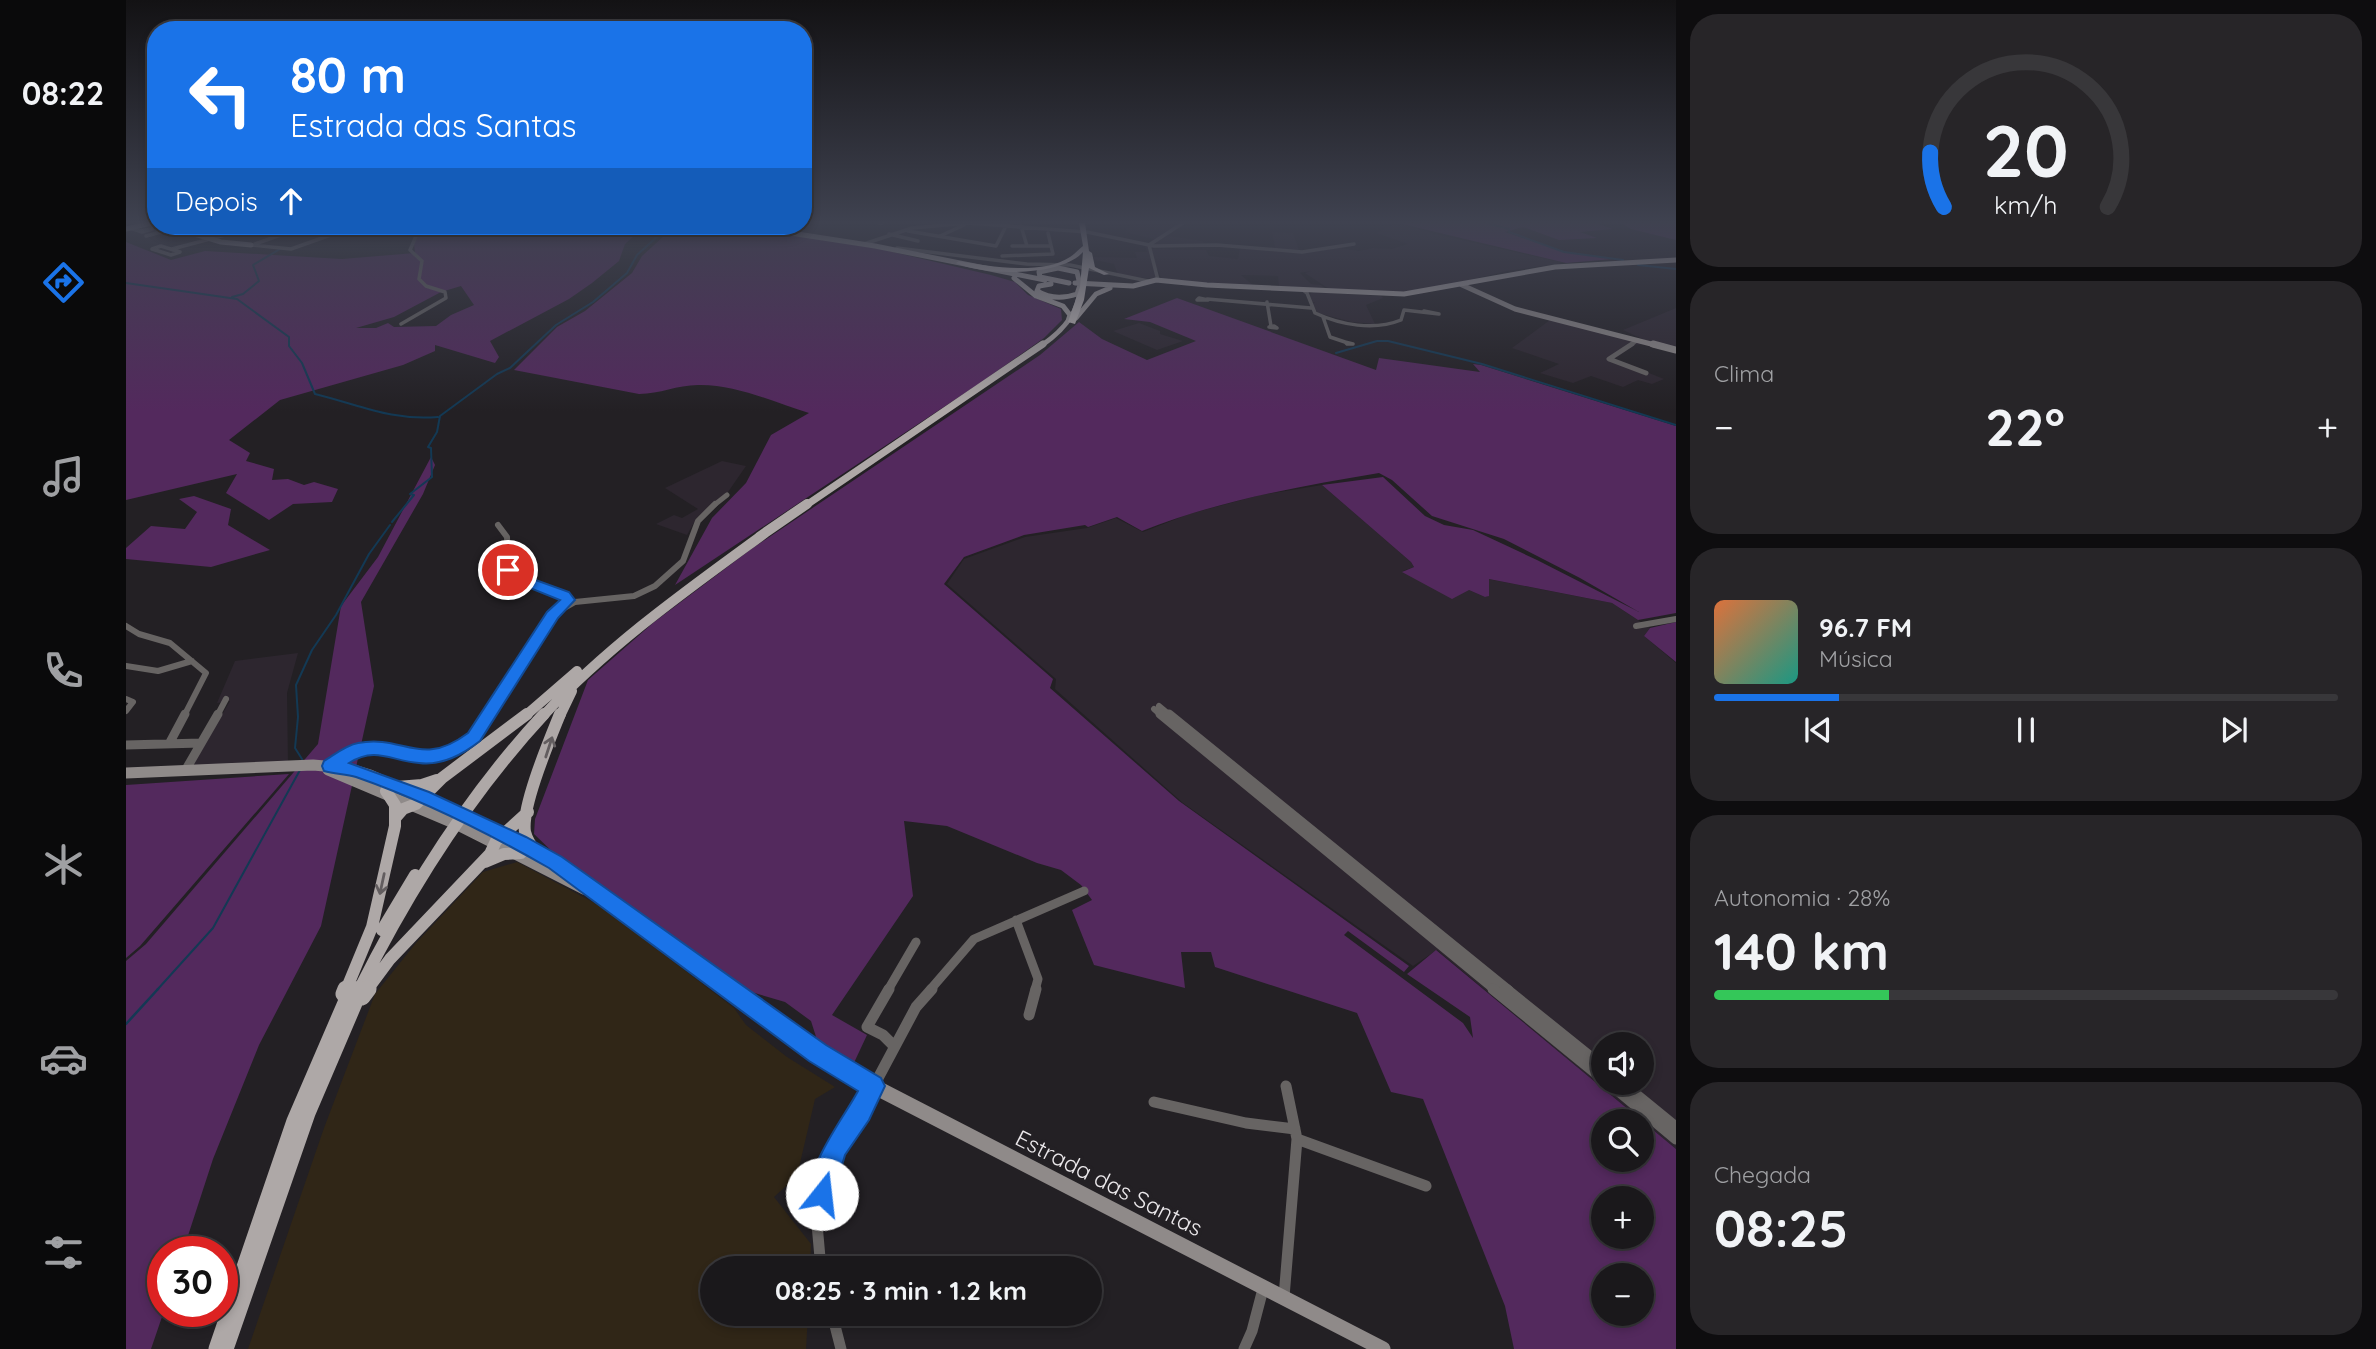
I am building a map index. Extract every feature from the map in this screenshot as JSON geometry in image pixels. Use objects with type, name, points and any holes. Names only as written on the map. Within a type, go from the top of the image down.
[{"type":"highway","points":[[1070,322],[1081,303],[1081,286]]},
{"type":"main road","points":[[1024,286],[1032,294],[1066,307],[1070,322]]},
{"type":"main road","points":[[1043,286],[1036,290],[1044,296],[1064,298],[1077,294],[1080,286]]},
{"type":"main road","points":[[1104,286],[1122,287]]},
{"type":"main road","points":[[396,817],[617,641],[765,533],[1058,336],[1100,291],[1129,286]]},
{"type":"main road","points":[[1224,286],[1287,289],[1305,294],[1315,290],[1404,294],[1475,286]]},
{"type":"main road","points":[[1470,287],[1516,309],[1676,350]]},
{"type":"main road","points":[[253,1242],[304,1099],[345,1003],[398,902],[470,800],[539,719],[617,641]]},
{"type":"main road","points":[[536,852],[526,833],[528,812],[568,698],[617,641]]},
{"type":"main road","points":[[317,765],[392,789],[422,785],[442,778]]},
{"type":"main road","points":[[126,773],[317,765],[357,770],[392,789],[536,852],[573,873],[615,906]]},
{"type":"main road","points":[[126,780],[180,771]]},
{"type":"main road","points":[[217,1349],[300,1096],[372,927],[396,817],[392,789]]},
{"type":"main road","points":[[273,1210],[311,1112],[361,1000],[390,959],[494,849],[500,838],[528,812]]},
{"type":"main road","points":[[500,838],[521,853],[615,906]]},
{"type":"main road","points":[[225,1349],[324,1069],[359,989],[442,840]]},
{"type":"main road","points":[[474,870],[491,858],[521,853]]},
{"type":"main road","name":"Estrada das Santas","points":[[615,906],[817,1053],[873,1086],[1383,1349]]},
{"type":"street","points":[[401,324],[446,298],[445,292],[426,286]]},
{"type":"street","points":[[1305,294],[1311,308]]},
{"type":"street","points":[[1207,299],[1267,302],[1311,308],[1323,317],[1346,323],[1384,325],[1401,320],[1404,310],[1424,311]]},
{"type":"street","points":[[1267,302],[1271,326]]},
{"type":"street","points":[[1323,317],[1330,337],[1345,342]]},
{"type":"street","points":[[1638,340],[1609,359],[1646,373]]},
{"type":"street","points":[[563,606],[606,596],[624,598],[644,592],[662,581],[683,562],[701,516],[727,495]]},
{"type":"street","points":[[330,766],[358,749],[373,747],[419,757],[440,756],[458,749],[474,737],[484,724],[552,615],[568,600],[564,595],[511,574],[508,570],[507,537],[498,525]]},
{"type":"street","points":[[1636,626],[1676,619]]},
{"type":"street","points":[[126,626],[139,634],[166,640],[206,673],[169,744]]},
{"type":"street","points":[[126,666],[158,671],[192,661]]},
{"type":"street","points":[[126,699],[133,702],[126,711]]},
{"type":"street","points":[[180,771],[201,743],[226,699]]},
{"type":"street","points":[[1591,1058],[1157,707],[1591,1069]]},
{"type":"street","points":[[126,745],[201,743]]},
{"type":"street","points":[[820,1256],[817,1224],[835,1150],[860,1112],[916,1007],[974,939],[1084,891]]},
{"type":"street","points":[[1016,920],[1038,979],[1029,1015]]},
{"type":"street","points":[[894,1046],[883,1035],[867,1027],[916,942]]},
{"type":"street","points":[[1283,1299],[1296,1134],[1286,1086]]},
{"type":"street","points":[[1623,1095],[1676,1139]]},
{"type":"street","points":[[1637,1095],[1676,1127]]},
{"type":"street","points":[[1154,1102],[1296,1134],[1426,1186]]},
{"type":"street","points":[[1244,1349],[1252,1331],[1263,1289]]},
{"type":"street","points":[[835,1326],[841,1349]]},
{"type":"shaded area","points":[[126,286],[588,286],[569,299],[490,341],[499,357],[495,363],[435,345],[435,351],[403,365],[280,400],[229,440],[250,453],[246,461],[274,469],[272,480],[288,479],[304,485],[314,482],[338,489],[332,502],[293,504],[269,520],[226,493],[237,474],[126,500]],"holes":[[[461,286],[474,305],[451,315],[436,326],[394,327],[388,323],[376,328],[356,328],[394,317],[441,292]]]},
{"type":"shaded area","points":[[616,286],[1019,286],[1028,295],[1061,309],[1062,320],[1044,338],[980,383],[675,585],[712,518],[746,483],[771,435],[809,413],[726,387],[690,385],[639,394],[514,370],[557,327],[585,311]]},
{"type":"shaded area","points":[[1322,286],[1326,289],[1279,287]]},
{"type":"shaded area","points":[[1324,286],[1445,286],[1403,292],[1329,289]]},
{"type":"shaded area","points":[[1313,292],[1383,298],[1366,305],[1375,324],[1352,322],[1318,313],[1312,304],[1315,302],[1311,302],[1310,294]]},
{"type":"shaded area","points":[[1177,298],[1376,370],[1379,358],[1480,372],[1473,364],[1481,365],[1676,426],[1676,613],[1638,620],[1612,603],[1489,579],[1489,596],[1485,597],[1469,590],[1452,599],[1402,572],[1414,567],[1411,562],[1322,485],[1383,477],[1425,516],[1444,525],[1473,530],[1639,612],[1504,539],[1432,516],[1392,480],[1379,473],[1230,503],[1142,531],[1117,517],[1088,527],[1085,525],[1024,535],[964,557],[944,584],[1053,679],[1050,688],[1179,801],[1409,966],[1404,972],[1348,931],[1344,935],[1463,1023],[1473,1038],[1470,1017],[1407,974],[1436,950],[1591,1079],[1591,1095],[1611,1095],[1628,1109],[1591,1109],[1591,1172],[1654,1172],[1654,1131],[1676,1149],[1676,1349],[1514,1349],[1505,1306],[1423,1099],[1391,1092],[1357,1013],[1215,967],[1211,952],[1181,952],[1185,988],[1094,965],[1072,910],[1092,900],[1081,885],[1061,870],[1037,863],[947,826],[904,821],[913,896],[832,1015],[867,1035],[852,1067],[818,1043],[811,1021],[785,1002],[748,991],[561,860],[534,834],[535,819],[588,680],[653,623],[750,550],[1040,355],[1079,322],[1102,339],[1147,360],[1196,341],[1150,322],[1124,319]]},
{"type":"shaded area","points":[[1676,308],[1676,348],[1649,342],[1623,330]]},
{"type":"shaded area","points":[[1550,320],[1646,344],[1635,345],[1614,359],[1664,379],[1652,384],[1638,380],[1623,387],[1591,376],[1573,383],[1540,373],[1559,364],[1512,348]]},
{"type":"shaded area","points":[[1139,323],[1160,331],[1160,334],[1183,341],[1157,350],[1113,331]]},
{"type":"shaded area","points":[[431,457],[435,465],[423,494],[361,602],[374,686],[321,926],[259,1045],[213,1159],[188,1236],[147,1236],[147,1327],[159,1327],[151,1349],[126,1349],[126,961],[146,944],[318,744],[341,606],[378,557]]},
{"type":"shaded area","points":[[722,461],[746,466],[728,492],[696,519],[687,535],[656,524],[674,515],[682,518],[698,509],[665,488]]},
{"type":"shaded area","points":[[1322,485],[1411,562],[1414,567],[1403,571],[1485,597],[1488,596],[1488,579],[1612,603],[1650,628],[1644,636],[1676,663],[1676,1149],[1654,1131],[1654,1109],[1628,1109],[1611,1095],[1654,1095],[1654,1032],[1591,1032],[1591,1078],[1437,950],[1413,966],[1183,803],[1055,689],[1056,679],[947,584],[964,559],[1025,537],[1087,528],[1116,518],[1143,532],[1189,514],[1260,495]]},
{"type":"shaded area","points":[[194,496],[231,509],[228,525],[270,550],[211,567],[126,559],[126,548],[151,526],[185,529],[197,512],[179,499]]},
{"type":"shaded area","points":[[1676,622],[1676,662],[1644,636],[1650,628]]},
{"type":"shaded area","points":[[298,653],[287,693],[288,762],[192,766],[230,701],[217,703],[235,661]]},
{"type":"shaded area","points":[[289,774],[140,946],[126,958],[126,785]]},
{"type":"shaded area","points":[[517,862],[602,907],[734,1008],[746,1025],[787,1057],[835,1087],[815,1099],[797,1176],[774,1197],[811,1244],[811,1256],[700,1256],[700,1326],[807,1326],[806,1349],[248,1349],[324,1128],[375,994],[416,943],[483,872]]},
{"type":"waterway","points":[[146,286],[237,299],[289,337],[289,346],[302,363],[315,394],[405,417],[438,417]]},
{"type":"waterway","points":[[232,297],[243,294],[253,286]]},
{"type":"waterway","points":[[392,522],[414,495],[410,494],[432,477],[431,448],[428,447],[437,432],[440,416],[497,374],[510,368],[556,325],[593,302],[612,286]]},
{"type":"waterway","points":[[1336,353],[1377,341],[1388,341],[1482,364],[1676,425]]},
{"type":"waterway","points":[[302,759],[295,748],[298,717],[296,685],[312,650],[336,615],[369,554],[390,525]]},
{"type":"waterway","points":[[157,990],[213,928],[300,770]]},
{"type":"waterway","points":[[126,1024],[158,989]]},
{"type":"route","points":[[508,570],[514,577],[564,595],[568,600],[552,615],[474,737],[458,749],[440,756],[419,757],[373,747],[358,749],[330,766],[357,770],[423,797],[519,842],[573,873],[817,1053],[873,1086],[835,1150],[822,1194]]}]
